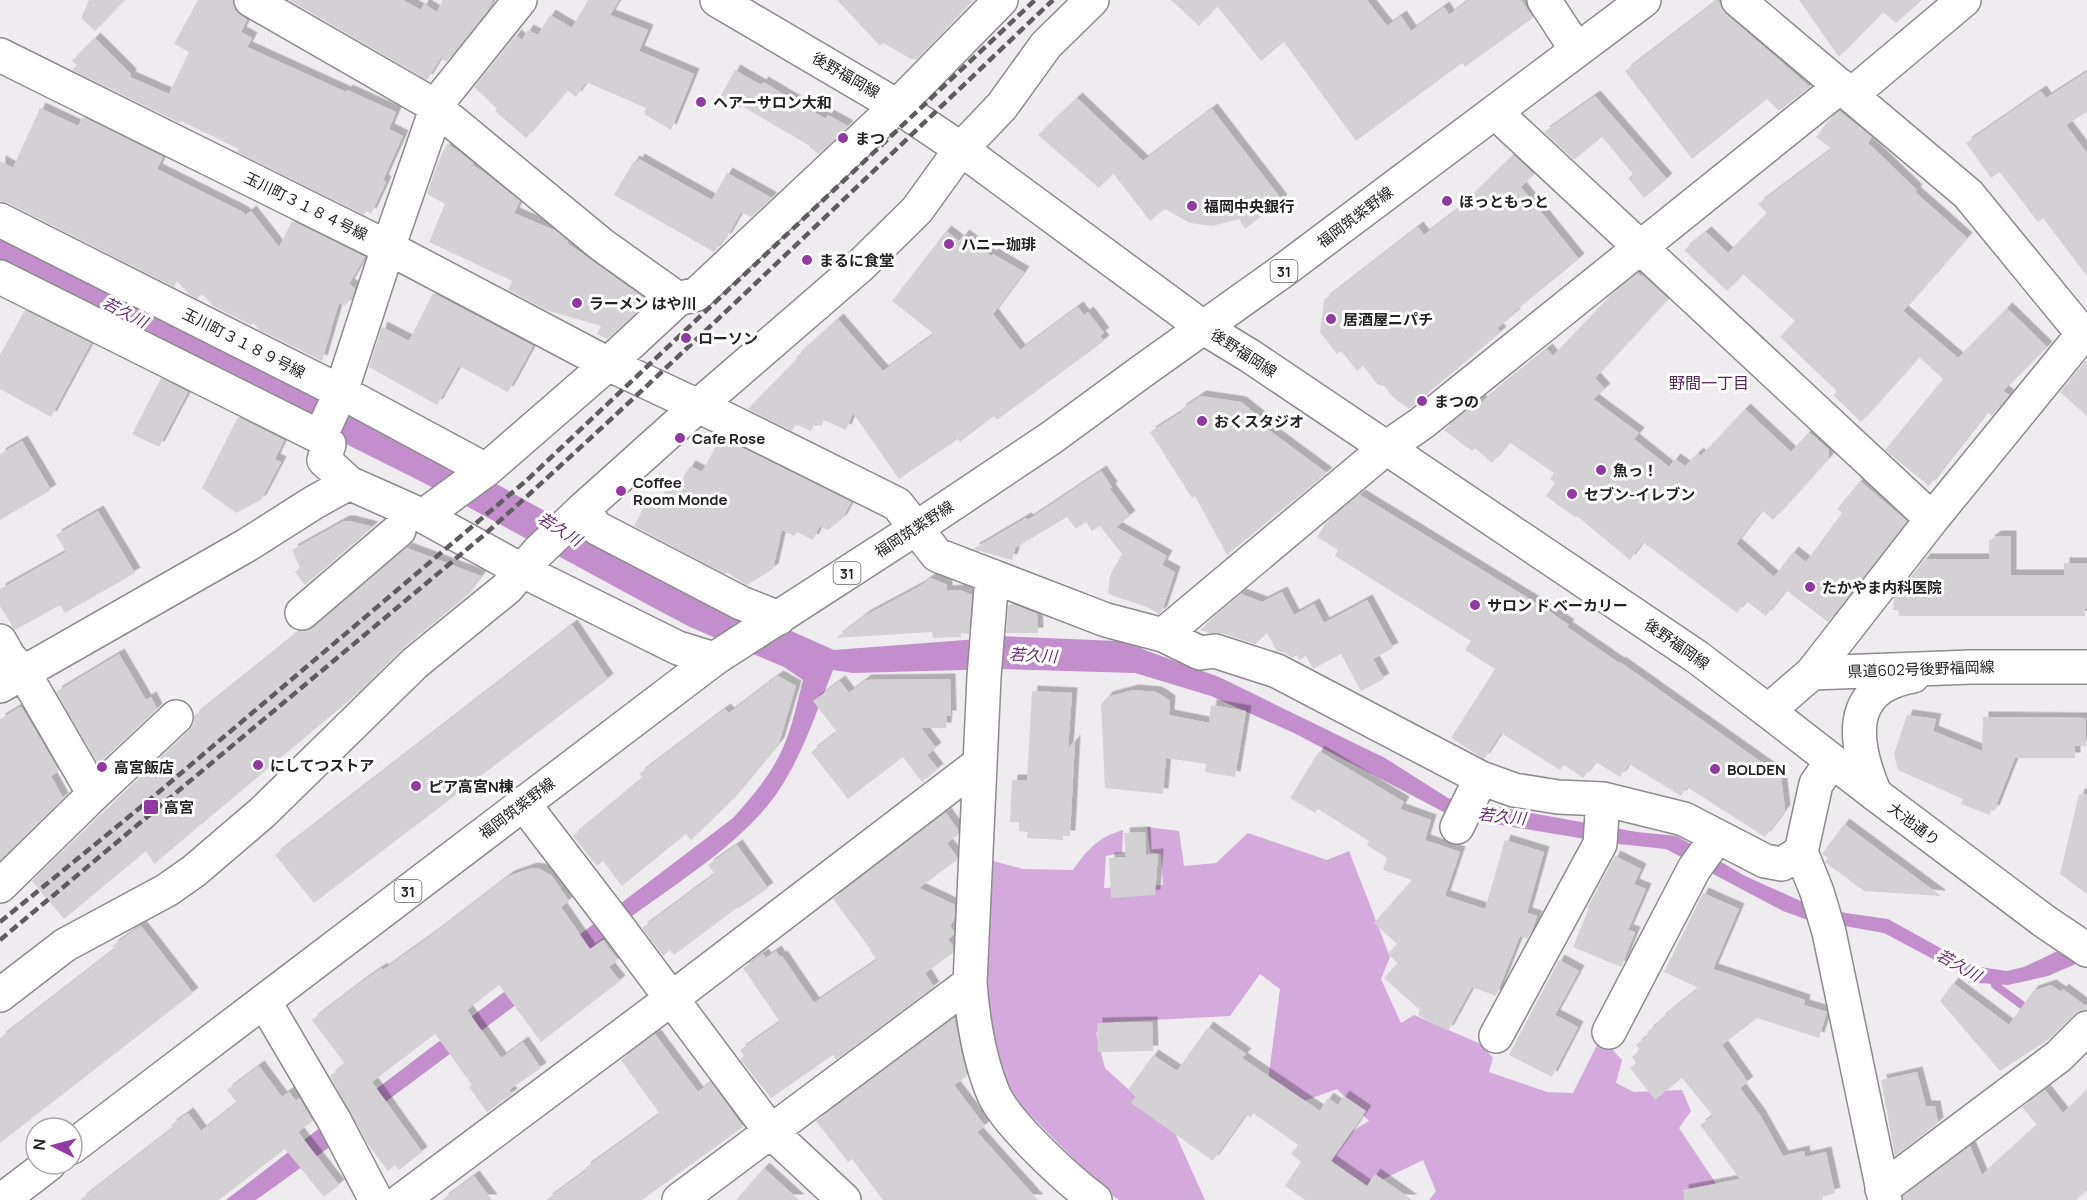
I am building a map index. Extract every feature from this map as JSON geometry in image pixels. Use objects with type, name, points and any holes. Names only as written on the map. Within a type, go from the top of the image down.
[{"type":"street","points":[[252,0],[435,106],[602,244],[687,296]]},
{"type":"street","points":[[320,437],[342,392],[435,106],[520,0]]},
{"type":"street","name":"後野福岡線","points":[[717,0],[897,106],[961,148],[1204,328],[1250,356],[1697,657],[1768,711]]},
{"type":"street","points":[[302,613],[422,516],[486,470],[687,296],[897,106],[1000,0]]},
{"type":"street","points":[[0,994],[65,945],[167,890],[194,871],[263,812],[415,663],[507,588],[578,514],[698,406],[860,266],[917,210],[961,148],[1002,106],[1046,45],[1092,0]]},
{"type":"street","points":[[1544,0],[1576,49]]},
{"type":"street","name":"福岡筑紫野線","points":[[84,1138],[714,659],[1051,438],[1496,113],[1576,49],[1644,0]]},
{"type":"street","points":[[1738,0],[1968,194],[2085,336],[1932,519],[1812,673],[1768,711]]},
{"type":"street","points":[[1163,635],[1386,448],[1422,423],[1640,249],[1964,0]]},
{"type":"street","name":"玉川町３１８４号線","points":[[0,55],[388,249],[608,364],[897,504],[938,555],[1106,620],[1163,635],[1200,653],[1215,651],[1278,671],[1479,784],[1603,802],[1684,819],[1708,850],[1782,864],[1801,852]]},
{"type":"street","points":[[1496,113],[1932,519]]},
{"type":"street","name":"玉川町３１８９号線","points":[[0,220],[342,392],[486,470]]},
{"type":"street","points":[[0,277],[320,437],[329,444],[324,460],[349,483],[531,562],[678,648],[714,659]]},
{"type":"street","points":[[12,679],[247,545],[349,483]]},
{"type":"street","points":[[578,514],[597,528],[776,619]]},
{"type":"street","points":[[992,576],[984,677],[970,983],[972,1018],[995,1096],[1012,1122],[1095,1200]]},
{"type":"street","points":[[0,641],[9,657],[12,679],[94,794]]},
{"type":"street","points":[[1875,794],[1865,771],[1860,730],[1861,713],[1872,694],[1895,679],[1971,667]]},
{"type":"street","name":"県道602号後野福岡線","points":[[1812,673],[1971,667],[2087,667]]},
{"type":"street","name":"大池通り","points":[[1768,711],[1875,794],[2079,935]]},
{"type":"street","points":[[0,886],[173,719]]},
{"type":"street","points":[[1832,761],[1816,784],[1801,852],[1817,892],[1829,932],[1883,1194],[2059,1056],[2086,1029]]},
{"type":"street","points":[[402,1200],[671,999],[980,763]]},
{"type":"street","points":[[1457,826],[1479,784]]},
{"type":"street","points":[[1496,1036],[1600,844],[1603,802]]},
{"type":"street","points":[[523,803],[771,1132],[844,1200]]},
{"type":"street","points":[[1609,1032],[1708,850]]},
{"type":"street","points":[[679,1200],[970,983]]},
{"type":"street","points":[[264,1001],[338,1128],[376,1200]]},
{"type":"street","points":[[2,1200],[34,1176]]},
{"type":"shaded area","points":[[1147,827],[1179,831],[1184,866],[1216,863],[1248,833],[1327,860],[1349,851],[1390,957],[1381,979],[1401,1023],[1414,1015],[1481,1044],[1493,1058],[1489,1072],[1547,1092],[1573,1093],[1601,1037],[1622,1060],[1616,1083],[1634,1092],[1682,1090],[1691,1111],[1679,1128],[1727,1200],[1429,1200],[1436,1191],[1423,1160],[1367,1187],[1315,1153],[1369,1121],[1337,1089],[1304,1101],[1268,1081],[1280,989],[1260,974],[1230,1016],[1114,1022],[1096,1033],[1105,1068],[1174,1131],[1205,1200],[1119,1200],[1106,1191],[1022,1107],[993,1060],[976,984],[983,858],[1023,869],[1073,870],[1094,845],[1107,836],[1123,830],[1122,853],[1106,856],[1104,888],[1163,885],[1161,854],[1150,852]]},
{"type":"water","name":"若久川","points":[[0,228],[459,463],[584,533],[726,602],[834,650],[999,636],[1140,642],[1142,649],[1219,677],[1385,758],[1448,798],[1637,832],[1677,836],[1745,876],[1805,903],[1846,913],[1888,919],[1973,966],[2007,971],[2024,967],[2087,937],[2087,959],[2048,976],[2008,985],[1978,983],[1884,933],[1805,919],[1783,911],[1666,849],[1609,843],[1453,817],[1294,733],[1211,696],[1135,673],[997,669],[853,673],[833,670],[809,732],[788,776],[765,809],[729,844],[353,1126],[331,1146],[256,1200],[226,1200],[321,1127],[346,1112],[733,818],[758,789],[778,758],[790,729],[803,680],[784,667],[690,627],[424,483],[0,271]]},
{"type":"building","points":[[89,0],[124,0],[95,31],[81,18]]},
{"type":"building","points":[[198,0],[232,0],[235,10],[247,20],[241,32],[252,38],[247,47],[396,112],[389,129],[403,136],[383,180],[386,182],[371,214],[366,211],[364,215],[237,152],[239,149],[72,70],[77,65],[72,61],[95,38],[131,74],[130,77],[169,94],[189,52],[174,44]]},
{"type":"building","points":[[289,0],[403,0],[421,10],[424,4],[437,12],[443,0],[493,0],[487,11],[446,62],[441,57],[427,80]]},
{"type":"building","points":[[588,0],[619,0],[610,15],[648,30],[639,51],[694,74],[671,130],[644,114],[646,108],[586,82],[576,97],[567,90],[526,138],[495,111],[497,109],[474,87],[516,35],[522,40],[528,30],[538,35],[550,15],[572,28]]},
{"type":"building","points":[[837,0],[973,0],[917,59],[911,59],[883,43],[880,46]]},
{"type":"building","points":[[1171,0],[1367,0],[1387,26],[1401,16],[1411,31],[1444,7],[1449,15],[1469,0],[1521,0],[1533,18],[1465,67],[1462,63],[1356,141],[1284,42],[1261,61],[1217,6],[1199,26]]},
{"type":"building","points":[[1718,0],[1726,14],[1810,87],[1779,111],[1767,99],[1692,159],[1625,71]]},
{"type":"building","points":[[1799,0],[1922,0],[1896,23],[1883,12],[1839,57]]},
{"type":"building","points":[[735,70],[761,85],[763,82],[826,119],[828,115],[848,126],[819,154],[810,146],[742,106],[741,108],[720,97]]},
{"type":"building","points":[[2087,72],[2087,112],[2066,125],[2087,153],[2087,276],[2043,218],[2038,222],[2000,172],[1991,178],[1966,143],[2041,91],[2046,98]]},
{"type":"building","points":[[1595,96],[1667,179],[1644,198],[1628,178],[1633,174],[1602,137],[1574,160],[1544,132]]},
{"type":"building","points":[[1077,98],[1143,161],[1212,109],[1282,200],[1245,229],[1239,219],[1212,226],[1190,223],[1165,209],[1150,221],[1113,173],[1099,188],[1038,135]]},
{"type":"building","points":[[40,108],[78,126],[83,117],[163,157],[157,169],[246,215],[251,211],[279,247],[292,221],[365,257],[349,284],[355,288],[353,295],[345,306],[339,303],[322,361],[260,330],[253,323],[251,325],[213,306],[202,294],[197,299],[177,281],[174,287],[0,201],[0,161],[13,168]]},
{"type":"building","points":[[1839,111],[1872,137],[1868,143],[1917,190],[1915,192],[1967,238],[1903,311],[1958,358],[2007,308],[2047,347],[2003,391],[2009,395],[1992,416],[1987,412],[1929,486],[1885,450],[1943,379],[1919,357],[1861,422],[1833,395],[1837,391],[1780,337],[1795,321],[1743,274],[1727,291],[1684,250],[1706,232],[1728,253],[1767,213],[1758,204],[1832,149],[1816,137]]},
{"type":"building","points":[[447,144],[520,201],[514,213],[556,231],[568,241],[567,243],[648,301],[639,310],[636,308],[633,316],[607,339],[597,334],[601,326],[546,310],[508,290],[512,281],[429,242],[445,204],[427,194]]},
{"type":"building","points":[[1513,155],[1534,174],[1521,187],[1579,259],[1514,312],[1515,314],[1497,328],[1501,332],[1409,409],[1393,397],[1384,386],[1378,385],[1363,366],[1357,371],[1341,351],[1337,354],[1320,332],[1324,300],[1418,227],[1424,235],[1458,209]]},
{"type":"building","points":[[639,159],[712,200],[727,173],[772,198],[751,217],[741,212],[726,239],[724,238],[714,252],[614,195],[634,161],[637,163]]},
{"type":"building","points":[[946,231],[959,241],[964,235],[991,256],[993,254],[1024,272],[993,314],[1020,350],[1078,307],[1084,315],[1088,312],[1104,333],[1100,336],[1104,341],[997,420],[994,416],[960,442],[958,439],[899,479],[853,413],[846,430],[824,420],[821,426],[815,423],[811,431],[796,424],[792,431],[748,409],[797,359],[796,357],[838,319],[883,371],[934,334],[892,301]]},
{"type":"building","points":[[1638,273],[1668,299],[1595,378],[1605,389],[1593,399],[1639,433],[1634,439],[1669,467],[1675,459],[1685,466],[1698,453],[1701,456],[1745,409],[1791,452],[1809,432],[1829,450],[1829,458],[1773,520],[1762,510],[1736,544],[1774,577],[1793,552],[1806,562],[1842,513],[1837,509],[1860,481],[1907,521],[1828,622],[1786,590],[1766,616],[1746,601],[1737,613],[1643,542],[1630,560],[1577,516],[1576,518],[1546,496],[1555,483],[1550,479],[1554,473],[1509,442],[1492,463],[1475,448],[1472,451],[1444,430],[1547,349],[1553,356],[1611,295]]},
{"type":"building","points":[[433,293],[533,346],[508,392],[459,366],[437,405],[369,367],[382,327],[409,341]]},
{"type":"building","points":[[25,310],[91,343],[51,417],[0,389],[0,355]]},
{"type":"building","points":[[2087,359],[2087,416],[2060,392]]},
{"type":"building","points":[[161,378],[188,392],[159,447],[132,434]]},
{"type":"building","points":[[1201,396],[1241,402],[1265,421],[1262,425],[1327,473],[1227,555],[1195,496],[1192,498],[1150,432],[1182,412],[1180,410]]},
{"type":"building","points":[[238,417],[284,440],[275,459],[281,462],[261,500],[236,513],[202,488]]},
{"type":"building","points":[[721,437],[851,502],[842,519],[828,530],[820,526],[813,540],[797,532],[794,536],[782,530],[773,569],[747,585],[726,572],[725,574],[634,526],[647,501],[657,505],[670,482],[678,486],[690,466],[702,472]]},
{"type":"building","points":[[22,441],[51,490],[0,520],[0,454]]},
{"type":"building","points":[[1101,471],[1112,487],[1110,489],[1130,516],[1116,527],[1167,556],[1162,565],[1175,572],[1159,614],[1147,607],[1108,594],[1110,575],[1122,554],[1100,526],[1092,531],[1086,522],[1076,529],[1067,517],[1015,548],[1012,560],[973,549],[1026,518],[1028,520]]},
{"type":"building","points":[[1360,495],[1546,609],[1569,625],[1567,627],[1781,776],[1785,810],[1765,837],[1687,787],[1681,796],[1629,764],[1620,777],[1596,762],[1583,778],[1564,765],[1560,770],[1501,733],[1484,759],[1451,738],[1495,669],[1465,650],[1471,641],[1335,556],[1338,550],[1317,537],[1326,523]]},
{"type":"building","points":[[98,511],[135,573],[65,613],[60,605],[15,630],[0,606],[0,589],[66,552],[56,535]]},
{"type":"building","points":[[344,521],[373,527],[305,585],[295,572],[300,568],[292,550]]},
{"type":"building","points":[[1996,536],[2011,536],[2011,575],[2064,575],[2064,563],[2087,563],[2085,616],[1899,616],[1898,610],[1893,610],[1894,598],[1925,559],[1989,559],[1989,541]]},
{"type":"building","points":[[407,548],[481,576],[462,600],[403,648],[358,693],[154,864],[146,851],[64,919],[32,881],[189,731],[194,723],[194,716],[300,631],[314,627]]},
{"type":"building","points":[[931,578],[947,585],[947,591],[960,590],[972,595],[969,634],[961,633],[961,637],[933,638],[932,632],[836,638],[866,615]]},
{"type":"building","points":[[1282,592],[1294,615],[1314,604],[1324,623],[1367,600],[1393,648],[1373,659],[1384,679],[1361,691],[1341,654],[1313,669],[1306,656],[1299,660],[1297,655],[1292,658],[1286,653],[1277,651],[1267,633],[1255,644],[1221,633],[1200,630],[1241,594],[1262,602]]},
{"type":"building","points":[[1012,604],[1037,614],[1038,633],[1006,633],[1008,606]]},
{"type":"building","name":"ピア高宮N棟","points":[[572,625],[608,679],[314,903],[275,855]]},
{"type":"building","points":[[119,654],[146,700],[151,697],[157,709],[98,764],[56,692]]},
{"type":"building","points":[[778,676],[796,686],[779,743],[729,803],[691,840],[686,834],[622,886],[603,861],[597,866],[573,836],[643,778],[639,774],[725,709],[729,713]]},
{"type":"building","points":[[950,679],[951,716],[947,716],[946,728],[921,728],[936,748],[927,755],[938,769],[922,782],[903,757],[848,799],[811,752],[837,732],[813,701],[840,681],[849,693],[866,680]]},
{"type":"building","points":[[1133,690],[1156,692],[1163,696],[1170,701],[1169,715],[1209,723],[1211,705],[1246,711],[1235,777],[1205,772],[1206,764],[1166,758],[1163,794],[1105,788],[1101,705],[1107,697]]},
{"type":"building","points":[[1032,691],[1072,693],[1068,749],[1075,740],[1070,836],[1063,836],[1063,840],[1027,838],[1028,832],[1019,831],[1019,822],[1010,822],[1012,780],[1027,780]]},
{"type":"building","points":[[20,707],[59,771],[51,776],[63,798],[0,860],[0,719]]},
{"type":"building","points":[[1907,715],[1936,719],[1933,731],[1982,751],[1983,717],[2086,718],[2086,746],[2075,746],[2075,758],[2015,758],[1994,811],[1991,810],[1990,815],[1961,804],[1963,799],[1898,770],[1894,754]]},
{"type":"building","points":[[1319,751],[1404,802],[1400,809],[1431,820],[1425,840],[1460,852],[1445,896],[1485,909],[1505,840],[1544,852],[1527,913],[1537,916],[1532,931],[1527,939],[1520,936],[1496,996],[1472,987],[1448,1031],[1418,1015],[1420,1010],[1384,978],[1398,963],[1388,954],[1397,944],[1374,923],[1412,880],[1383,870],[1387,858],[1367,845],[1369,841],[1318,809],[1315,813],[1290,798]]},
{"type":"building","points":[[2079,794],[2087,795],[2087,894],[2060,874]]},
{"type":"building","points":[[946,813],[958,830],[958,835],[947,843],[957,860],[919,888],[955,906],[954,919],[950,926],[954,932],[948,939],[953,946],[953,953],[925,973],[934,987],[836,1060],[833,1055],[771,1098],[740,1059],[744,1056],[740,1050],[780,1022],[743,968],[763,954],[766,958],[776,951],[780,957],[782,956],[814,1003],[877,960],[833,899]]},
{"type":"building","points":[[1844,824],[1941,896],[1864,891],[1825,862],[1828,858],[1822,854]]},
{"type":"building","points":[[1145,832],[1146,855],[1158,854],[1155,895],[1111,898],[1109,858],[1126,857],[1124,833]]},
{"type":"building","points":[[737,845],[768,888],[738,907],[674,955],[670,950],[663,956],[642,928],[715,874],[708,865]]},
{"type":"building","points":[[1615,856],[1641,869],[1634,884],[1646,889],[1628,930],[1635,932],[1621,967],[1573,947],[1589,908],[1587,908]]},
{"type":"building","points":[[532,868],[540,869],[552,876],[569,901],[561,907],[590,949],[603,940],[618,960],[609,967],[620,981],[541,1042],[499,985],[467,1010],[501,1058],[523,1042],[541,1068],[509,1090],[512,1094],[487,1112],[469,1087],[472,1085],[435,1034],[372,1082],[422,1152],[399,1170],[395,1165],[388,1171],[367,1143],[330,1076],[345,1064],[312,1020],[363,981],[382,968],[383,970],[432,935],[509,876]]},
{"type":"building","points":[[1703,893],[1739,909],[1713,969],[1805,1000],[1804,1005],[1827,1012],[1819,1038],[1757,1018],[1722,1045],[1748,1082],[1740,1088],[1760,1115],[1783,1156],[1804,1151],[1805,1157],[1826,1152],[1835,1193],[1822,1197],[1823,1200],[1684,1200],[1683,1190],[1740,1179],[1700,1125],[1713,1116],[1682,1078],[1655,1100],[1630,1068],[1636,1063],[1632,1057],[1640,1050],[1636,1045],[1649,1035],[1647,1032],[1699,988],[1664,972]]},
{"type":"building","points":[[141,926],[193,993],[35,1116],[24,1116],[24,1124],[0,1143],[0,1038],[115,949],[112,946]]},
{"type":"building","points":[[1559,960],[1579,971],[1555,1015],[1578,1027],[1552,1077],[1509,1055]]},
{"type":"building","points":[[1953,983],[2009,1025],[2033,991],[2051,985],[2061,992],[2063,989],[2087,1007],[2087,1010],[2074,1014],[2048,1040],[2000,1071],[1940,1001]]},
{"type":"building","points":[[954,1018],[967,1076],[954,1085],[985,1126],[977,1132],[1038,1200],[883,1200],[852,1159],[848,1162],[816,1121]]},
{"type":"building","points":[[1152,1022],[1153,1051],[1098,1052],[1097,1023]]},
{"type":"building","points":[[1208,1027],[1246,1054],[1242,1058],[1320,1111],[1328,1098],[1338,1105],[1344,1096],[1366,1111],[1331,1161],[1367,1186],[1375,1174],[1412,1200],[1305,1200],[1285,1186],[1301,1162],[1291,1154],[1298,1145],[1253,1113],[1251,1118],[1246,1114],[1213,1161],[1131,1103],[1136,1095],[1128,1090],[1153,1055],[1177,1071]]},
{"type":"building","points":[[655,1034],[698,1092],[711,1082],[743,1127],[642,1200],[546,1200],[587,1170],[585,1168],[660,1114],[621,1060]]},
{"type":"building","points":[[259,1066],[282,1097],[289,1092],[296,1101],[299,1098],[313,1121],[298,1132],[339,1185],[324,1197],[285,1149],[219,1200],[80,1200],[173,1128],[171,1125],[188,1113],[201,1131],[237,1103],[227,1090]]},
{"type":"building","points":[[1917,1072],[1926,1106],[1935,1106],[1938,1123],[1895,1156],[1881,1080]]},
{"type":"building","points":[[2045,1090],[2063,1113],[2087,1090],[2087,1190],[2076,1200],[1903,1200],[1903,1196],[1970,1146],[1982,1175],[2037,1125],[2022,1107]]},
{"type":"building","points":[[764,1168],[799,1200],[736,1200]]},
{"type":"building","points":[[474,1176],[492,1200],[442,1200]]},
{"type":"waterway","points":[[1995,985],[2030,1011]]},
{"type":"railway","points":[[0,922],[147,802],[527,480],[1035,0]]},
{"type":"railway","points":[[0,940],[484,535],[699,336],[1053,0]]},
{"type":"place","name":"ヘアーサロン大和","points":[[701,102]]},
{"type":"place","name":"まつ","points":[[843,138]]},
{"type":"place","name":"ほっともっと","points":[[1447,201]]},
{"type":"place","name":"福岡中央銀行","points":[[1192,206]]},
{"type":"place","name":"ハニー珈琲","points":[[949,244]]},
{"type":"place","name":"まるに食堂","points":[[807,260]]},
{"type":"place","name":"ラーメン はや川","points":[[577,303]]},
{"type":"place","name":"居酒屋ニパチ","points":[[1331,319]]},
{"type":"place","name":"ローソン","points":[[686,338]]},
{"type":"place","name":"まつの","points":[[1422,401]]},
{"type":"place","name":"おくスタジオ","points":[[1202,421]]},
{"type":"place","name":"Cafe Rose","points":[[680,438]]},
{"type":"place","name":"魚っ！","points":[[1601,470]]},
{"type":"place","name":"Coffee Room Monde","points":[[621,491]]},
{"type":"place","name":"セブン-イレブン","points":[[1572,494]]},
{"type":"place","name":"たかやま内科医院","points":[[1810,587]]},
{"type":"place","name":"サロン ド ベーカリー","points":[[1475,605]]},
{"type":"place","name":"にしてつストア","points":[[258,765]]},
{"type":"place","name":"高宮飯店","points":[[102,767]]},
{"type":"place","name":"BOLDEN","points":[[1715,769]]},
{"type":"place","name":"ピア高宮N棟","points":[[416,786]]},
{"type":"place","name":"高宮","points":[[151,807]]},
{"type":"district","name":"野間一丁目","points":[[1709,383]]}]
